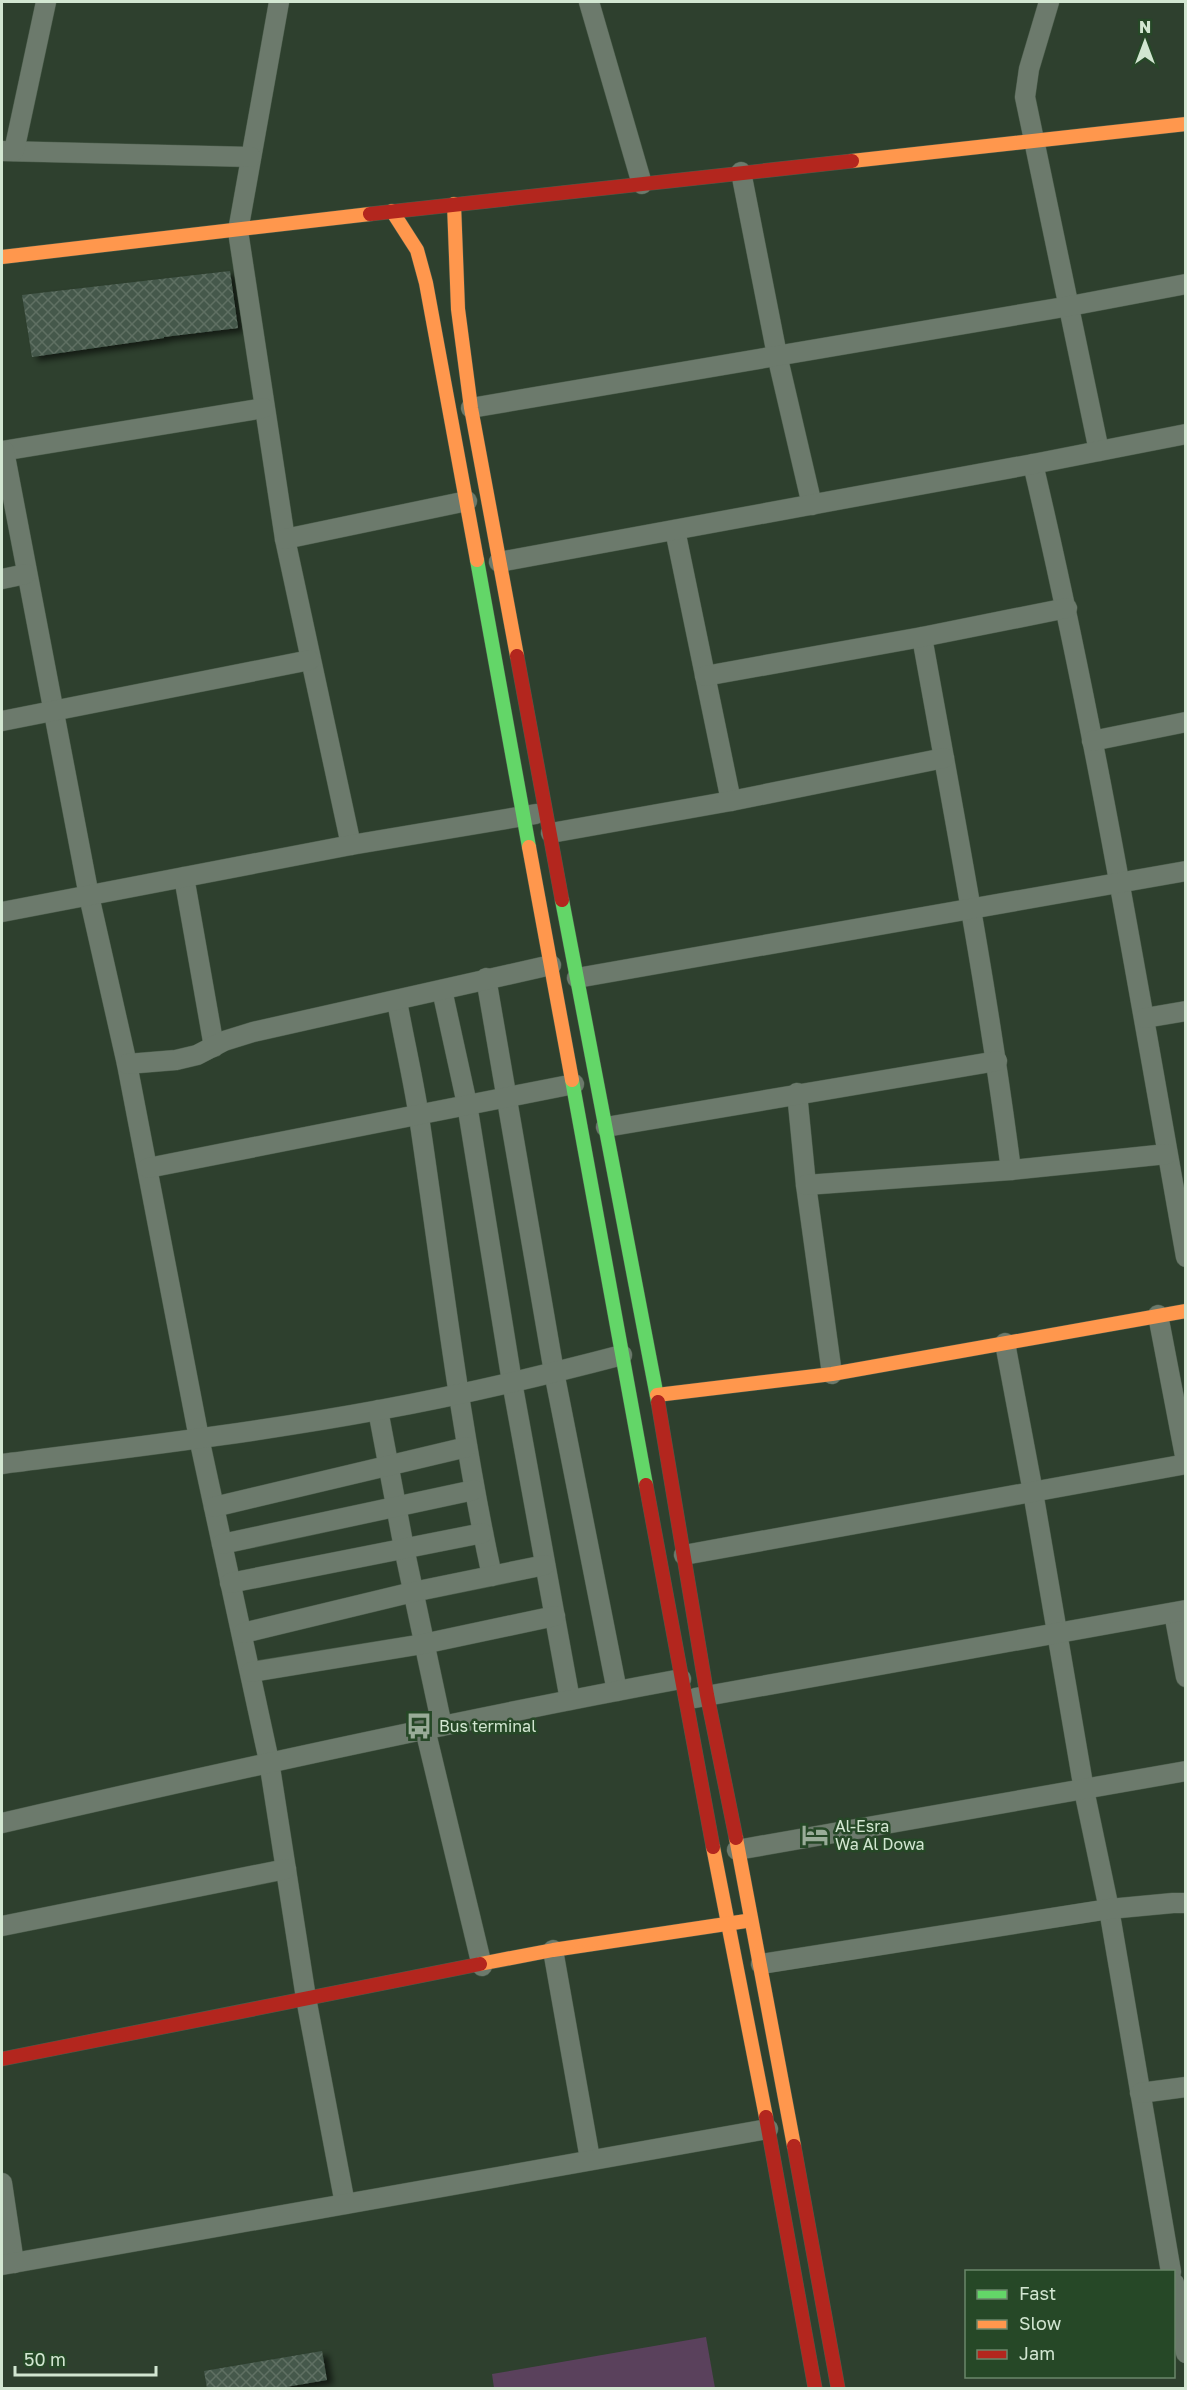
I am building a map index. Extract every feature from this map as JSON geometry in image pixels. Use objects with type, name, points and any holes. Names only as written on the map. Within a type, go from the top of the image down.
[{"type":"street","points":[[46,2],[8,151],[251,157]]},
{"type":"street","points":[[279,2],[238,231],[285,539],[351,845]]},
{"type":"street","points":[[589,2],[642,184]]},
{"type":"street","points":[[1049,2],[1029,69],[1025,97],[1099,451]]},
{"type":"street","points":[[2,257],[454,204],[1185,124]]},
{"type":"street","points":[[741,172],[777,355],[812,506]]},
{"type":"street","points":[[454,204],[458,309],[471,408],[657,1395],[707,1695],[761,1964],[838,2388]]},
{"type":"street","points":[[392,211],[417,250],[421,263],[467,501],[681,1679],[768,2129],[815,2388]]},
{"type":"street","points":[[471,408],[1070,306],[1185,284]]},
{"type":"street","points":[[264,408],[3,451],[89,896],[127,1064],[213,1507],[243,1633],[269,1761],[306,1998],[345,2204]]},
{"type":"street","points":[[499,562],[812,506],[1185,434]]},
{"type":"street","points":[[1034,464],[1067,608],[1145,1017],[1185,1257]]},
{"type":"street","points":[[285,539],[467,501]]},
{"type":"street","points":[[675,530],[731,801]]},
{"type":"street","points":[[2,579],[26,574]]},
{"type":"street","points":[[705,676],[1067,608]]},
{"type":"street","points":[[922,637],[972,907],[997,1061],[1011,1170]]},
{"type":"street","points":[[2,722],[310,660]]},
{"type":"street","points":[[1092,741],[1185,722]]},
{"type":"street","points":[[551,833],[731,801],[944,758]]},
{"type":"street","points":[[2,912],[351,845],[547,812]]},
{"type":"street","points":[[577,978],[1185,871]]},
{"type":"street","points":[[184,877],[214,1047]]},
{"type":"street","points":[[127,1064],[176,1060],[197,1055],[224,1041],[253,1032],[551,965]]},
{"type":"street","points":[[486,978],[554,1372],[616,1691]]},
{"type":"street","points":[[442,990],[467,1104],[512,1382],[570,1700]]},
{"type":"street","points":[[397,1001],[418,1115],[458,1394],[474,1490],[492,1576]]},
{"type":"street","points":[[1145,1017],[1185,1011]]},
{"type":"street","points":[[606,1127],[997,1061]]},
{"type":"street","points":[[148,1168],[574,1084]]},
{"type":"street","points":[[797,1093],[806,1185],[832,1374]]},
{"type":"street","points":[[806,1185],[1011,1170],[1167,1154]]},
{"type":"street","points":[[657,1395],[832,1374],[1185,1311]]},
{"type":"street","points":[[684,1556],[1185,1463],[1158,1315]]},
{"type":"street","points":[[1005,1343],[1033,1491],[1084,1790],[1109,1909],[1172,2270]]},
{"type":"street","points":[[2,1464],[199,1438],[378,1410],[512,1382],[622,1355]]},
{"type":"street","points":[[627,1379],[653,1375]]},
{"type":"street","points":[[378,1410],[423,1644],[433,1728],[482,1966]]},
{"type":"street","points":[[213,1507],[467,1447]]},
{"type":"street","points":[[222,1544],[474,1490]]},
{"type":"street","points":[[230,1583],[483,1533]]},
{"type":"street","points":[[243,1633],[413,1592],[545,1565]]},
{"type":"street","points":[[685,1700],[1180,1611],[1185,1677]]},
{"type":"street","points":[[251,1672],[423,1644],[555,1616]]},
{"type":"street","points":[[2,1823],[269,1761],[681,1679]]},
{"type":"street","points":[[737,1850],[1185,1771]]},
{"type":"street","points":[[2,1926],[286,1869]]},
{"type":"street","points":[[761,1964],[1109,1909],[1185,1904]]},
{"type":"street","points":[[2,2059],[306,1998],[482,1966],[553,1950],[751,1921]]},
{"type":"street","points":[[553,1950],[590,2159]]},
{"type":"street","points":[[1140,2093],[1185,2087]]},
{"type":"street","points":[[2,2183],[8,2264],[768,2129]]},
{"type":"street","points":[[1175,2289],[1182,2309],[1185,2353]]},
{"type":"shaded area","points":[[706,2337],[715,2388],[494,2388],[492,2374]]},
{"type":"building","points":[[230,271],[238,328],[32,357],[22,295]]},
{"type":"building","points":[[322,2351],[327,2380],[280,2388],[207,2388],[204,2371]]},
{"type":"traffic: fast","points":[[477,560],[529,847]]},
{"type":"traffic: fast","points":[[562,900],[658,1402]]},
{"type":"traffic: fast","points":[[572,1080],[646,1485]]},
{"type":"traffic: slow","points":[[852,161],[1186,124]]},
{"type":"traffic: slow","points":[[454,204],[458,309],[471,408],[517,656]]},
{"type":"traffic: slow","points":[[392,211],[417,250],[426,283],[477,560]]},
{"type":"traffic: slow","points":[[2,257],[370,214]]},
{"type":"traffic: slow","points":[[529,847],[572,1080]]},
{"type":"traffic: slow","points":[[657,1395],[832,1374],[1186,1311]]},
{"type":"traffic: slow","points":[[736,1838],[794,2146]]},
{"type":"traffic: slow","points":[[713,1847],[766,2117]]},
{"type":"traffic: slow","points":[[480,1964],[553,1950],[746,1921]]},
{"type":"traffic: jam","points":[[370,214],[852,161]]},
{"type":"traffic: jam","points":[[517,656],[562,900]]},
{"type":"traffic: jam","points":[[658,1402],[707,1695],[736,1838]]},
{"type":"traffic: jam","points":[[646,1485],[713,1847]]},
{"type":"traffic: jam","points":[[2,2059],[480,1964]]},
{"type":"traffic: jam","points":[[766,2117],[815,2388]]},
{"type":"traffic: jam","points":[[794,2146],[838,2388]]},
{"type":"place","name":"Bus terminal","points":[[419,1726]]},
{"type":"place","name":"Al-Esra Wa Al Dowa","points":[[815,1835]]}]
